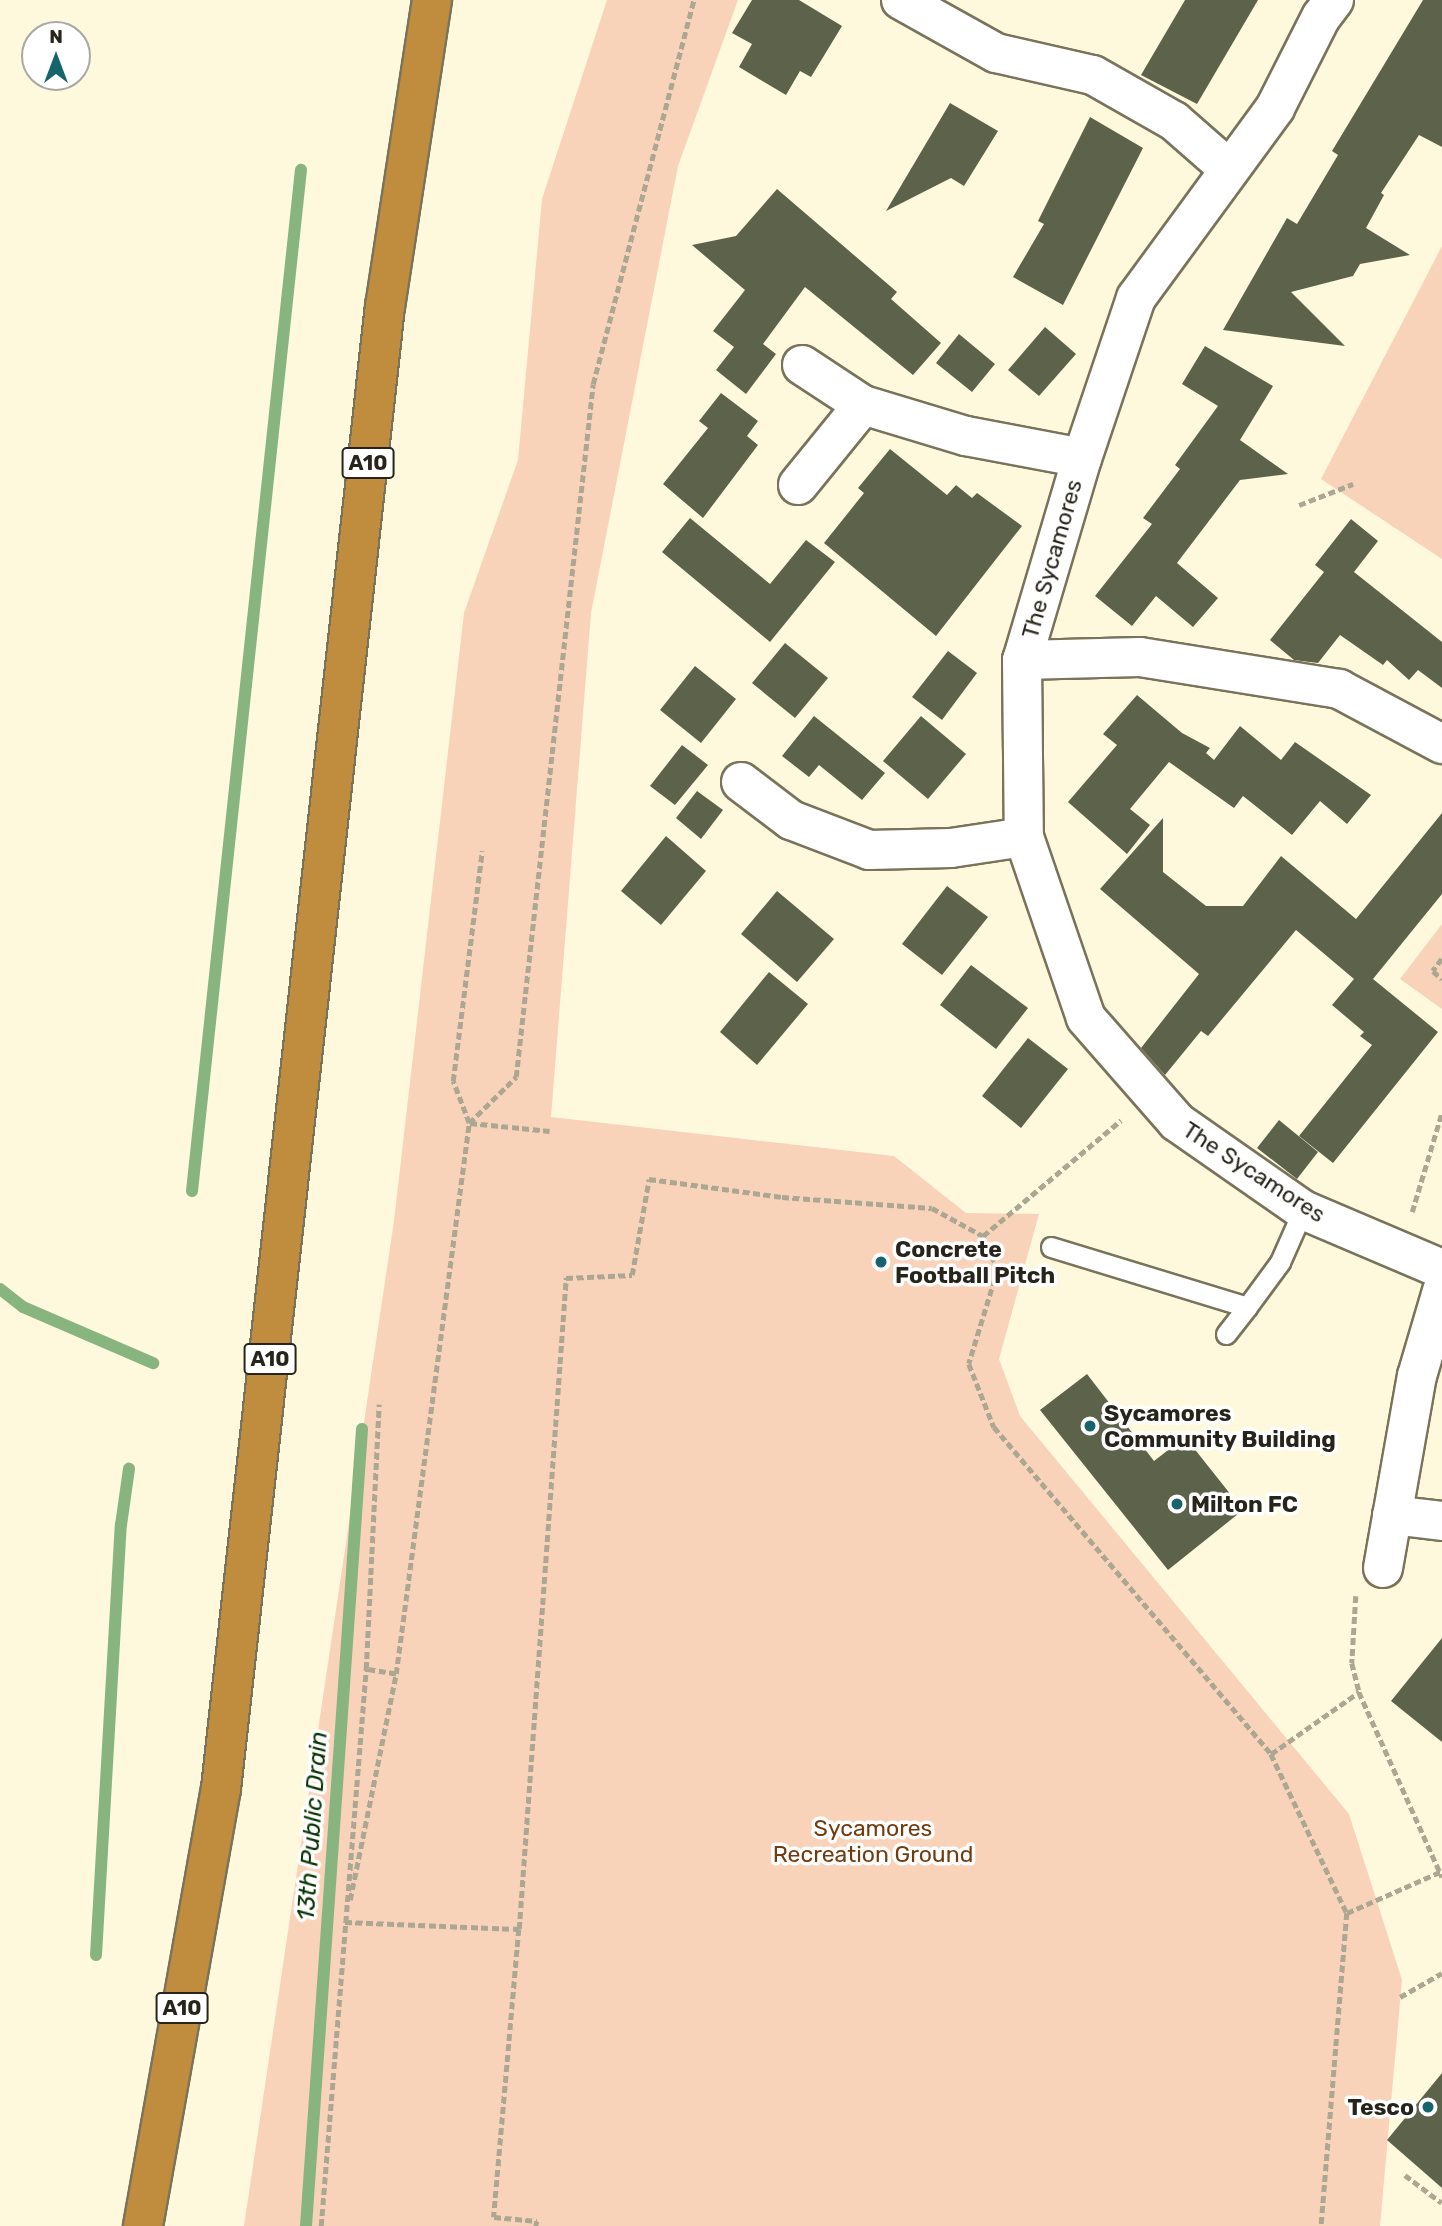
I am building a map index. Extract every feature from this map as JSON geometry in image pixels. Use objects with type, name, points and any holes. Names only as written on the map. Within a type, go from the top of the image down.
[{"type":"highway","name":"A10","points":[[143,2226],[221,1789],[385,307],[432,0]]},
{"type":"street","points":[[901,0],[996,53],[1093,75],[1174,121],[1230,170]]},
{"type":"street","name":"The Sycamores","points":[[1334,0],[1321,17],[1275,108],[1136,298],[1082,458],[1022,660],[1024,837],[1086,1018],[1177,1122],[1303,1210],[1400,1254],[1442,1269]]},
{"type":"street","name":"The Sycamores","points":[[802,365],[863,405],[966,436],[1082,458]]},
{"type":"street","points":[[798,485],[863,405]]},
{"type":"street","name":"The Sycamores","points":[[1022,660],[1140,657],[1339,689],[1442,744]]},
{"type":"street","points":[[741,782],[790,820],[869,850],[951,848],[1024,837]]},
{"type":"street","points":[[1383,1568],[1417,1376],[1442,1291]]},
{"type":"street","points":[[1392,1515],[1442,1521]]},
{"type":"lane","points":[[1226,1334],[1280,1262],[1303,1210]]},
{"type":"lane","points":[[1051,1247],[1247,1307]]},
{"type":"path","points":[[469,1123],[516,1077],[593,384],[694,0]]},
{"type":"path","points":[[1299,505],[1353,484]]},
{"type":"path","points":[[345,1922],[396,1674],[469,1123],[453,1080],[482,851]]},
{"type":"path","points":[[1442,959],[1433,971],[1442,979]]},
{"type":"path","points":[[983,1236],[1152,1094]]},
{"type":"path","points":[[1400,1254],[1442,1112]]},
{"type":"path","points":[[469,1123],[550,1131]]},
{"type":"path","points":[[537,2226],[537,2221],[494,2217],[519,1929],[566,1278],[632,1275],[649,1179],[782,1197],[932,1208],[983,1236],[998,1269],[970,1364],[993,1427],[1270,1754],[1347,1913],[1321,2226]]},
{"type":"path","points":[[321,2226],[366,1669],[379,1404]]},
{"type":"path","points":[[366,1669],[396,1674]]},
{"type":"path","points":[[1270,1754],[1359,1692]]},
{"type":"path","points":[[1347,1913],[1440,1872]]},
{"type":"path","points":[[345,1922],[519,1929]]},
{"type":"path","points":[[1400,1997],[1442,1973]]},
{"type":"path","points":[[1405,2175],[1442,2203]]},
{"type":"green space","name":"Sycamores Recreation Ground","points":[[607,0],[738,0],[678,166],[591,613],[551,1117],[894,1156],[966,1213],[1039,1214],[999,1359],[1020,1416],[1349,1814],[1402,1980],[1380,2226],[244,2226],[394,1221],[464,613],[518,460],[542,199]]},
{"type":"green space","points":[[1442,246],[1442,559],[1321,479]]},
{"type":"green space","points":[[1442,924],[1442,1009],[1400,979]]},
{"type":"building","points":[[752,0],[799,0],[842,26],[811,77],[800,71],[786,95],[739,67],[752,44],[732,33]]},
{"type":"building","points":[[1185,0],[1258,0],[1197,104],[1141,75]]},
{"type":"building","points":[[1423,0],[1442,0],[1442,147],[1419,135],[1381,193],[1384,195],[1366,228],[1410,255],[1360,264],[1353,276],[1291,292],[1345,346],[1223,330],[1287,218],[1297,224],[1338,155],[1332,151]]},
{"type":"building","points":[[950,103],[998,131],[964,186],[951,178],[886,211]]},
{"type":"building","points":[[1090,117],[1143,148],[1063,305],[1013,277],[1044,224],[1038,221]]},
{"type":"building","points":[[777,189],[897,292],[891,299],[941,343],[913,375],[805,287],[763,344],[776,354],[746,394],[716,370],[734,347],[713,331],[745,290],[692,245],[736,236]]},
{"type":"building","points":[[1045,327],[1076,354],[1039,396],[1008,370]]},
{"type":"building","points":[[959,334],[995,364],[972,392],[936,363]]},
{"type":"building","points":[[1205,346],[1273,386],[1240,440],[1288,474],[1240,480],[1177,563],[1218,598],[1193,627],[1156,596],[1132,626],[1095,596],[1152,524],[1143,518],[1180,469],[1175,465],[1218,406],[1182,384]]},
{"type":"building","points":[[721,393],[758,421],[747,436],[758,445],[703,518],[663,484],[708,428],[699,421]]},
{"type":"building","points":[[890,449],[947,495],[956,485],[972,498],[977,493],[1022,526],[936,636],[824,543],[864,493],[858,488]]},
{"type":"building","points":[[690,518],[770,584],[806,540],[835,562],[770,642],[662,552]]},
{"type":"building","points":[[1351,519],[1378,541],[1354,572],[1442,642],[1442,688],[1418,670],[1409,680],[1387,660],[1383,665],[1340,635],[1318,663],[1294,660],[1270,640],[1324,572],[1315,565]]},
{"type":"building","points":[[785,643],[828,678],[795,718],[752,683]]},
{"type":"building","points":[[948,651],[977,673],[942,720],[912,697]]},
{"type":"building","points":[[695,666],[736,699],[701,743],[660,710]]},
{"type":"building","points":[[1137,695],[1182,733],[1210,748],[1206,753],[1214,760],[1240,726],[1281,760],[1295,742],[1371,795],[1347,824],[1320,801],[1292,835],[1243,796],[1234,808],[1169,762],[1130,809],[1150,825],[1127,854],[1068,802],[1117,745],[1103,734]]},
{"type":"building","points":[[814,716],[885,773],[862,800],[819,765],[809,777],[782,756]]},
{"type":"building","points":[[921,716],[966,754],[928,799],[883,761]]},
{"type":"building","points":[[682,745],[708,765],[675,805],[650,786]]},
{"type":"building","points":[[697,791],[723,810],[701,839],[676,818]]},
{"type":"building","points":[[1442,813],[1442,894],[1373,979],[1438,1032],[1333,1163],[1299,1136],[1372,1045],[1360,1036],[1364,1032],[1332,1005],[1354,979],[1296,930],[1208,1036],[1201,1031],[1165,1075],[1141,1048],[1199,974],[1100,889],[1163,818],[1163,872],[1206,906],[1243,906],[1281,856],[1356,919]]},
{"type":"building","points":[[666,836],[706,871],[661,925],[621,891]]},
{"type":"building","points":[[947,886],[988,917],[942,975],[902,944]]},
{"type":"building","points":[[777,891],[834,939],[797,982],[741,934]]},
{"type":"building","points":[[971,965],[1028,1008],[996,1049],[940,1005]]},
{"type":"building","points":[[769,972],[808,1004],[757,1065],[720,1032]]},
{"type":"building","points":[[1028,1038],[1068,1069],[1021,1128],[982,1096]]},
{"type":"building","points":[[1279,1120],[1318,1152],[1297,1179],[1257,1148]]},
{"type":"building","points":[[1087,1374],[1154,1461],[1185,1437],[1243,1510],[1168,1570],[1040,1410]]},
{"type":"building","points":[[1442,1638],[1442,1742],[1391,1701]]},
{"type":"building","name":"Tesco","points":[[1442,2073],[1442,2188],[1387,2140]]},
{"type":"waterway","points":[[192,1191],[301,170]]},
{"type":"waterway","points":[[0,1289],[23,1307],[153,1363]]},
{"type":"waterway","name":"13th Public Drain","points":[[306,2226],[362,1429]]},
{"type":"waterway","points":[[96,1955],[121,1525],[129,1469]]},
{"type":"place","name":"Concrete Football Pitch","points":[[881,1262]]},
{"type":"place","name":"Sycamores Community Building","points":[[1090,1426]]},
{"type":"place","name":"Milton FC","points":[[1177,1504]]},
{"type":"place","name":"Tesco","points":[[1428,2107]]}]
